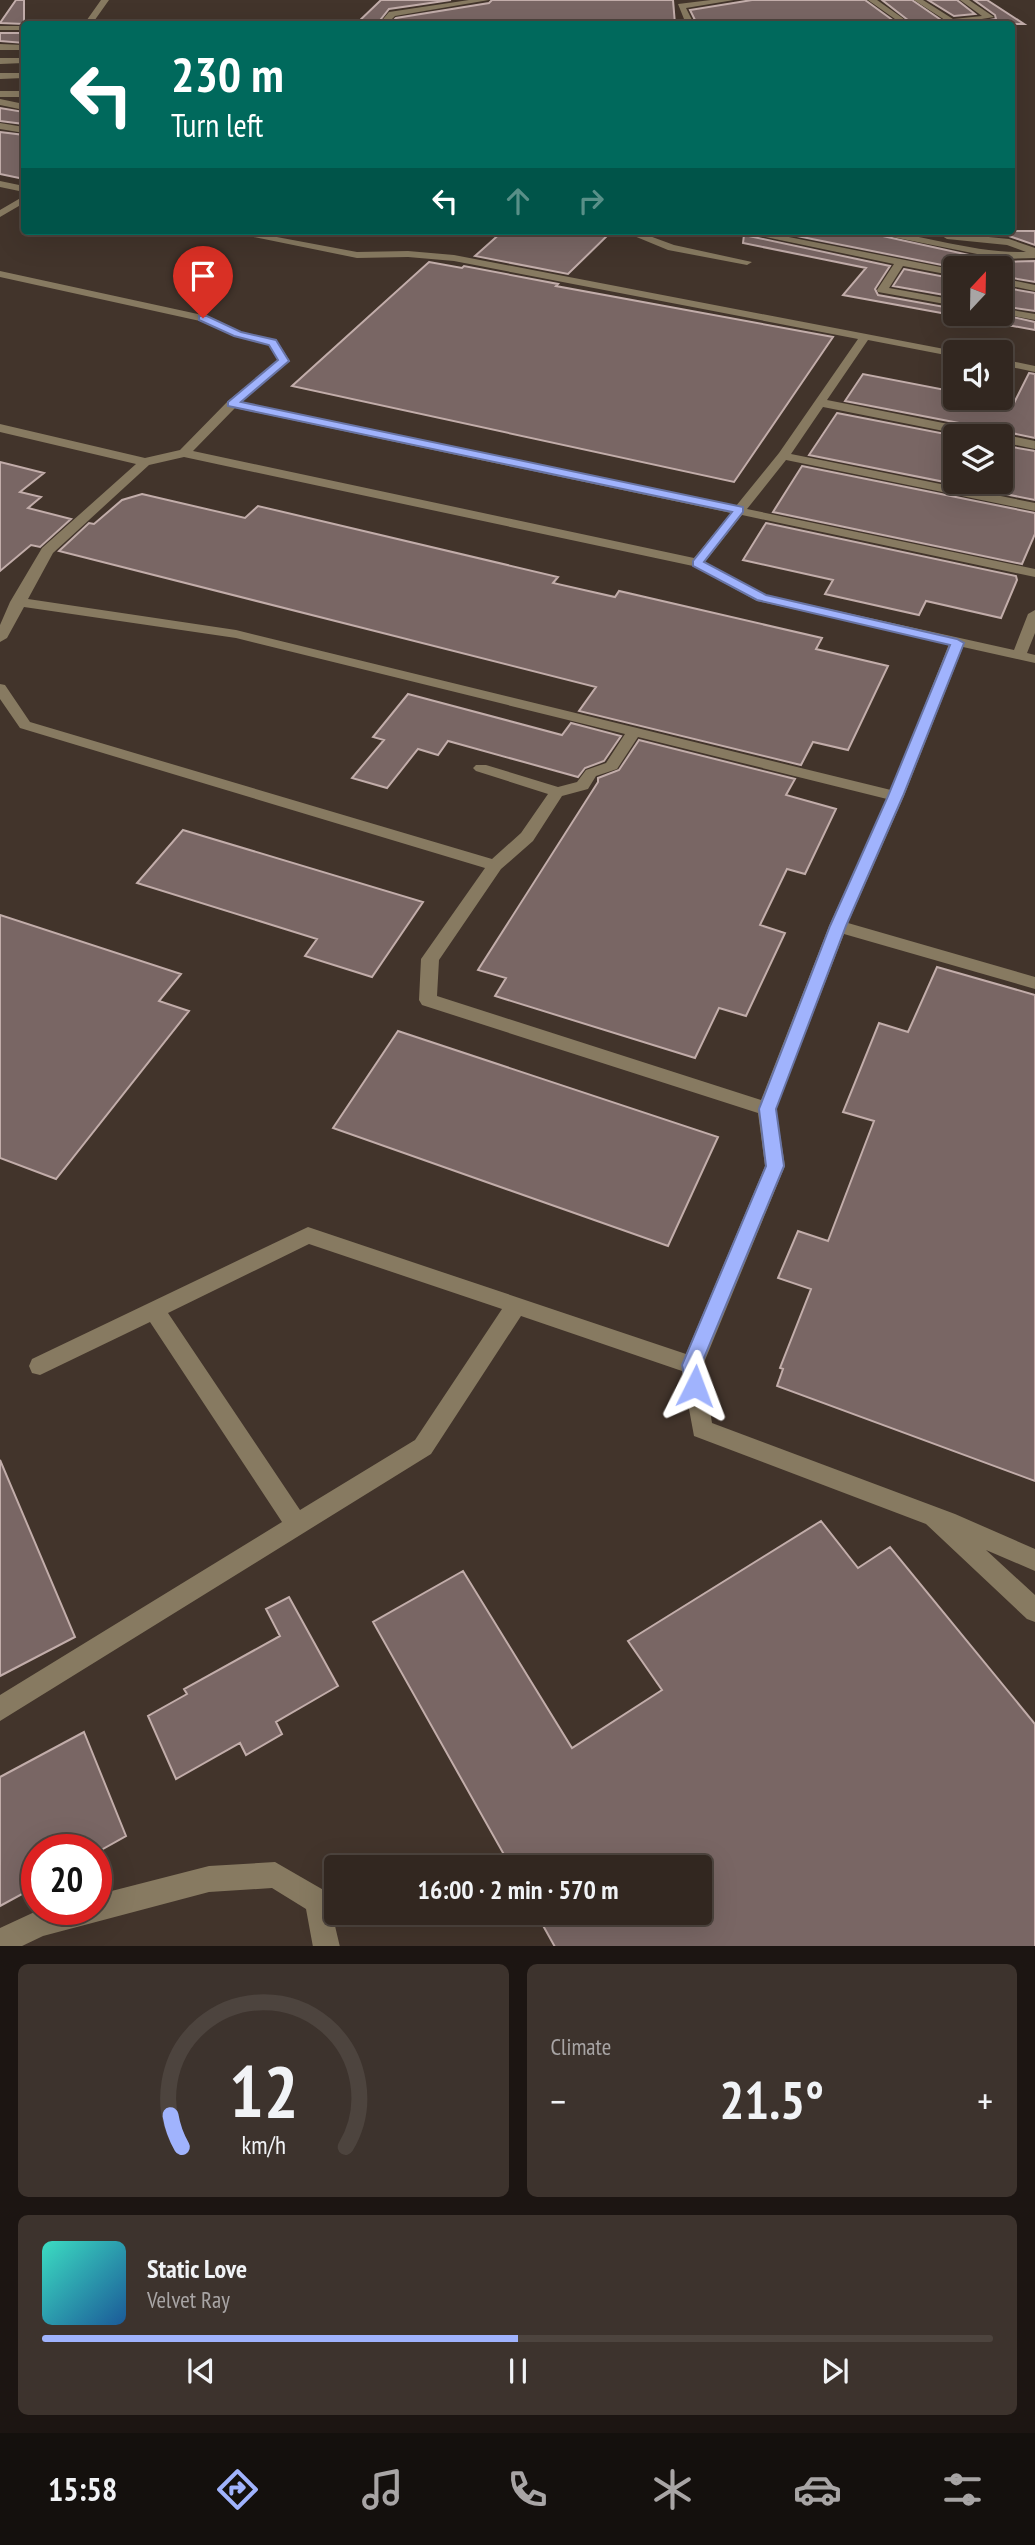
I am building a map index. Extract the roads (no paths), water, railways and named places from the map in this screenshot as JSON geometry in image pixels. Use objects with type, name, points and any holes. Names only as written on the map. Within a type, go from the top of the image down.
[{"type":"street","points":[[90,21],[105,0]]},
{"type":"street","points":[[417,0],[424,7]]},
{"type":"street","points":[[386,21],[393,14],[424,7],[485,0]]},
{"type":"street","points":[[688,21],[681,6],[730,0]]},
{"type":"street","points":[[872,0],[903,21]]},
{"type":"street","points":[[918,0],[950,21]]},
{"type":"street","points":[[959,21],[990,17],[964,0]]},
{"type":"street","points":[[0,28],[21,28]]},
{"type":"street","points":[[5,47],[0,58],[21,61]]},
{"type":"street","points":[[0,76],[21,76]]},
{"type":"street","points":[[0,94],[21,94]]},
{"type":"street","points":[[0,102],[21,106]]},
{"type":"street","points":[[0,126],[21,130]]},
{"type":"street","points":[[0,184],[21,188]]},
{"type":"street","points":[[0,214],[21,201]]},
{"type":"street","points":[[250,235],[357,255],[408,254]]},
{"type":"street","points":[[306,235],[408,254],[468,261],[943,351]]},
{"type":"street","points":[[638,235],[672,248],[747,262]]},
{"type":"street","points":[[762,235],[943,270]]},
{"type":"street","points":[[889,235],[1002,256],[1035,253]]},
{"type":"street","points":[[985,235],[1009,236],[1035,253]]},
{"type":"street","points":[[900,262],[882,290],[943,301]]},
{"type":"street","points":[[0,274],[203,318],[238,334],[272,342],[284,361],[232,404],[184,453]]},
{"type":"street","points":[[1013,283],[1035,288]]},
{"type":"street","points":[[1013,313],[1035,317]]},
{"type":"street","points":[[697,563],[783,456],[865,335]]},
{"type":"street","points":[[1013,364],[1035,369]]},
{"type":"street","points":[[818,402],[943,427]]},
{"type":"street","points":[[232,404],[1035,573]]},
{"type":"street","points":[[0,428],[145,462],[184,453],[697,563],[762,598],[1035,659]]},
{"type":"street","points":[[1013,440],[1035,445]]},
{"type":"street","points":[[783,456],[1035,507]]},
{"type":"street","points":[[0,638],[47,551],[145,462]]},
{"type":"street","points":[[18,602],[236,634],[895,796]]},
{"type":"street","points":[[1019,656],[1035,614]]},
{"type":"street","points":[[957,643],[895,796],[838,926],[767,1109],[775,1166],[692,1365],[702,1429],[934,1517],[1035,1560]]},
{"type":"street","points":[[0,688],[25,725],[495,864]]},
{"type":"street","points":[[481,768],[557,792],[582,786],[591,773],[612,766],[635,730]]},
{"type":"street","points":[[557,792],[527,837],[495,864],[430,959],[428,1000],[767,1109]]},
{"type":"street","points":[[838,926],[1035,983]]},
{"type":"street","points":[[40,1366],[308,1236],[692,1365]]},
{"type":"street","points":[[0,1709],[424,1447],[516,1306]]},
{"type":"street","points":[[154,1310],[297,1525]]},
{"type":"street","points":[[934,1517],[1035,1611]]},
{"type":"street","points":[[112,1905],[209,1879],[275,1875],[318,1901],[327,1946]]},
{"type":"street","points":[[0,1942],[36,1925]]}]
